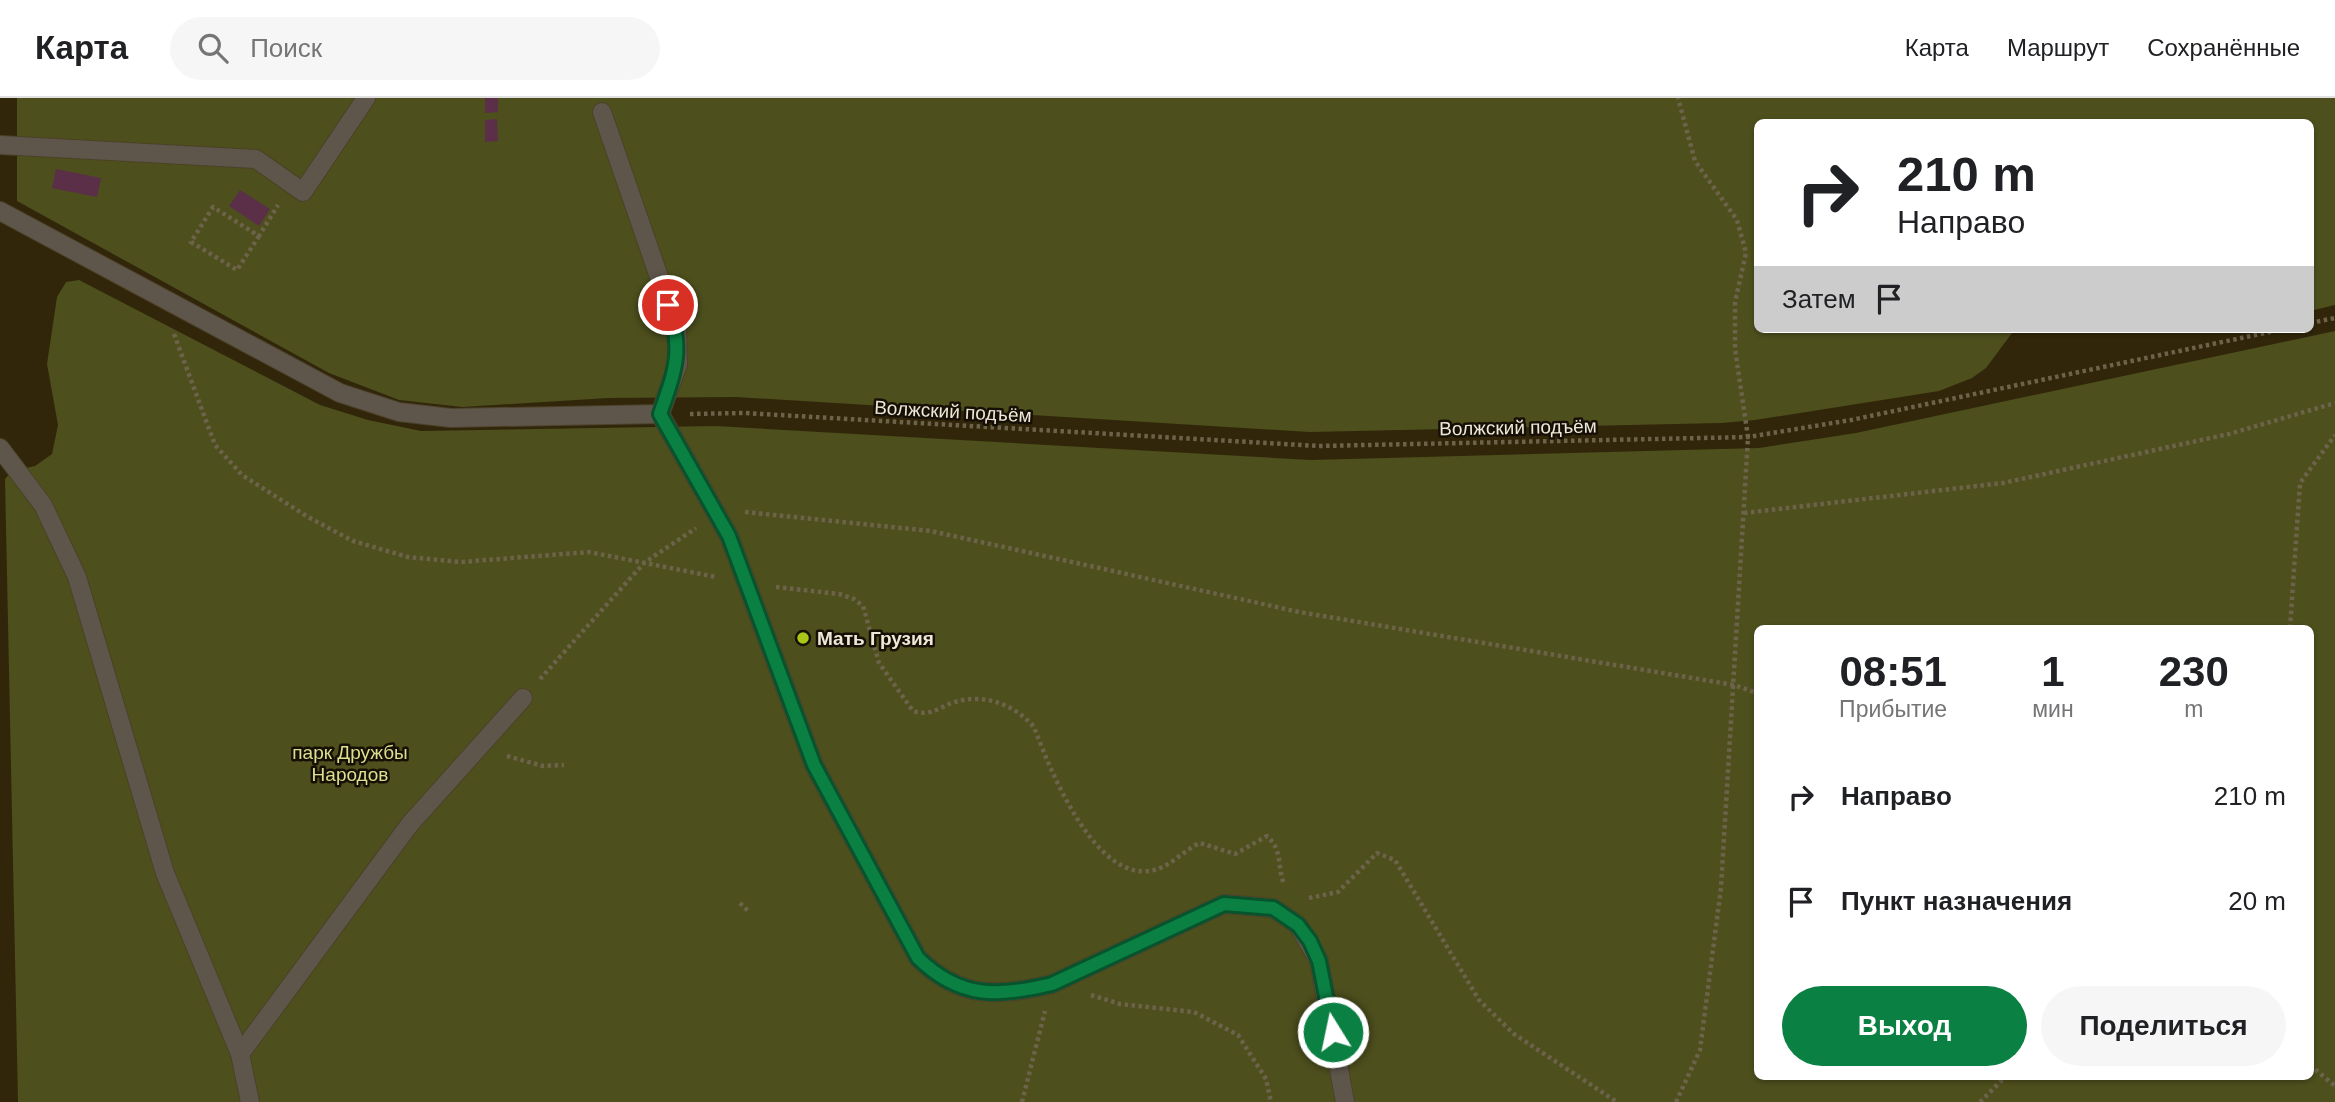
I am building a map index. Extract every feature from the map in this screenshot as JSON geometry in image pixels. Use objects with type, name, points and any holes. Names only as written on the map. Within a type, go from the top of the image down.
[{"type":"lane","points":[[0,145],[256,159],[303,191],[366,98]]},
{"type":"lane","points":[[602,112],[677,329],[678,364],[660,414]]},
{"type":"lane","points":[[0,211],[340,393],[399,412],[451,418],[660,414]]},
{"type":"lane","points":[[660,414],[729,536],[814,765],[918,958],[935,974],[956,986],[990,994],[1052,984],[1224,904],[1273,908],[1298,925],[1319,961],[1345,1102]]},
{"type":"lane","points":[[0,448],[43,505],[77,577],[165,873],[240,1054],[250,1102]]},
{"type":"lane","points":[[240,1054],[410,824],[523,698]]},
{"type":"path","points":[[1676,1102],[1700,1050],[1721,888],[1748,437],[1735,349],[1735,302],[1746,253],[1737,220],[1695,161],[1678,98]]},
{"type":"path","points":[[259,236],[213,207],[191,242],[236,270],[259,236],[277,208]]},
{"type":"path","points":[[162,299],[187,375],[215,445],[242,475],[308,517],[353,541],[408,557],[461,562],[589,552],[748,584],[839,594],[854,599],[868,616],[879,663],[913,711],[936,711],[967,699],[990,699],[1023,715],[1034,727],[1077,823],[1116,861],[1137,870],[1153,871],[1200,843],[1235,854],[1267,836],[1275,843],[1281,859],[1282,879],[1287,889]]},
{"type":"path","points":[[2314,322],[2335,318]]},
{"type":"path","name":"Волжский подъём","points":[[660,414],[744,413],[1319,446],[1748,437],[1864,417],[2265,333]]},
{"type":"path","points":[[1744,513],[2003,483],[2229,434],[2335,402]]},
{"type":"path","points":[[2290,625],[2300,483],[2335,435]]},
{"type":"path","points":[[716,509],[931,531],[1299,612],[1734,685],[1754,692]]},
{"type":"path","points":[[523,698],[644,563],[699,526],[712,525],[729,536]]},
{"type":"path","points":[[479,748],[543,766],[564,765]]},
{"type":"path","points":[[1297,897],[1315,899],[1338,892],[1377,853],[1395,860],[1479,1000],[1514,1034],[1617,1102]]},
{"type":"path","points":[[740,903],[748,911]]},
{"type":"path","points":[[1022,1102],[1052,984]]},
{"type":"path","points":[[1119,1004],[1194,1013],[1238,1035],[1266,1079],[1271,1102]]},
{"type":"path","points":[[2314,1068],[2335,1086]]},
{"type":"path","points":[[1980,1102],[2002,1080]]},
{"type":"green space","points":[[17,98],[2335,98],[2335,305],[2314,310],[2314,119],[1754,119],[1754,333],[2012,333],[1986,368],[1972,378],[1939,391],[1722,423],[1310,432],[736,397],[608,398],[462,407],[399,400],[329,373],[17,201]]},
{"type":"green space","name":"парк Дружбы Народов","points":[[79,280],[320,405],[368,420],[421,431],[716,426],[1311,460],[1759,448],[1856,433],[2335,331],[2335,1102],[18,1102],[5,479],[12,471],[35,466],[52,454],[58,425],[47,364],[57,297],[66,282]]},
{"type":"building","points":[[485,98],[498,98],[498,112],[485,113]]},
{"type":"building","points":[[497,119],[498,141],[485,142],[485,120]]},
{"type":"building","points":[[56,169],[101,178],[97,197],[52,188]]},
{"type":"building","points":[[240,190],[270,209],[259,226],[229,206]]},
{"type":"place","name":"Мать Грузия","points":[[803,638]]},
{"type":"route","points":[[668,305],[677,329],[678,364],[660,414],[729,536],[814,765],[918,958],[935,974],[956,986],[990,994],[1023,991],[1052,984],[1224,904],[1250,904],[1273,908],[1298,925],[1310,941],[1319,961],[1333,1032]]}]
